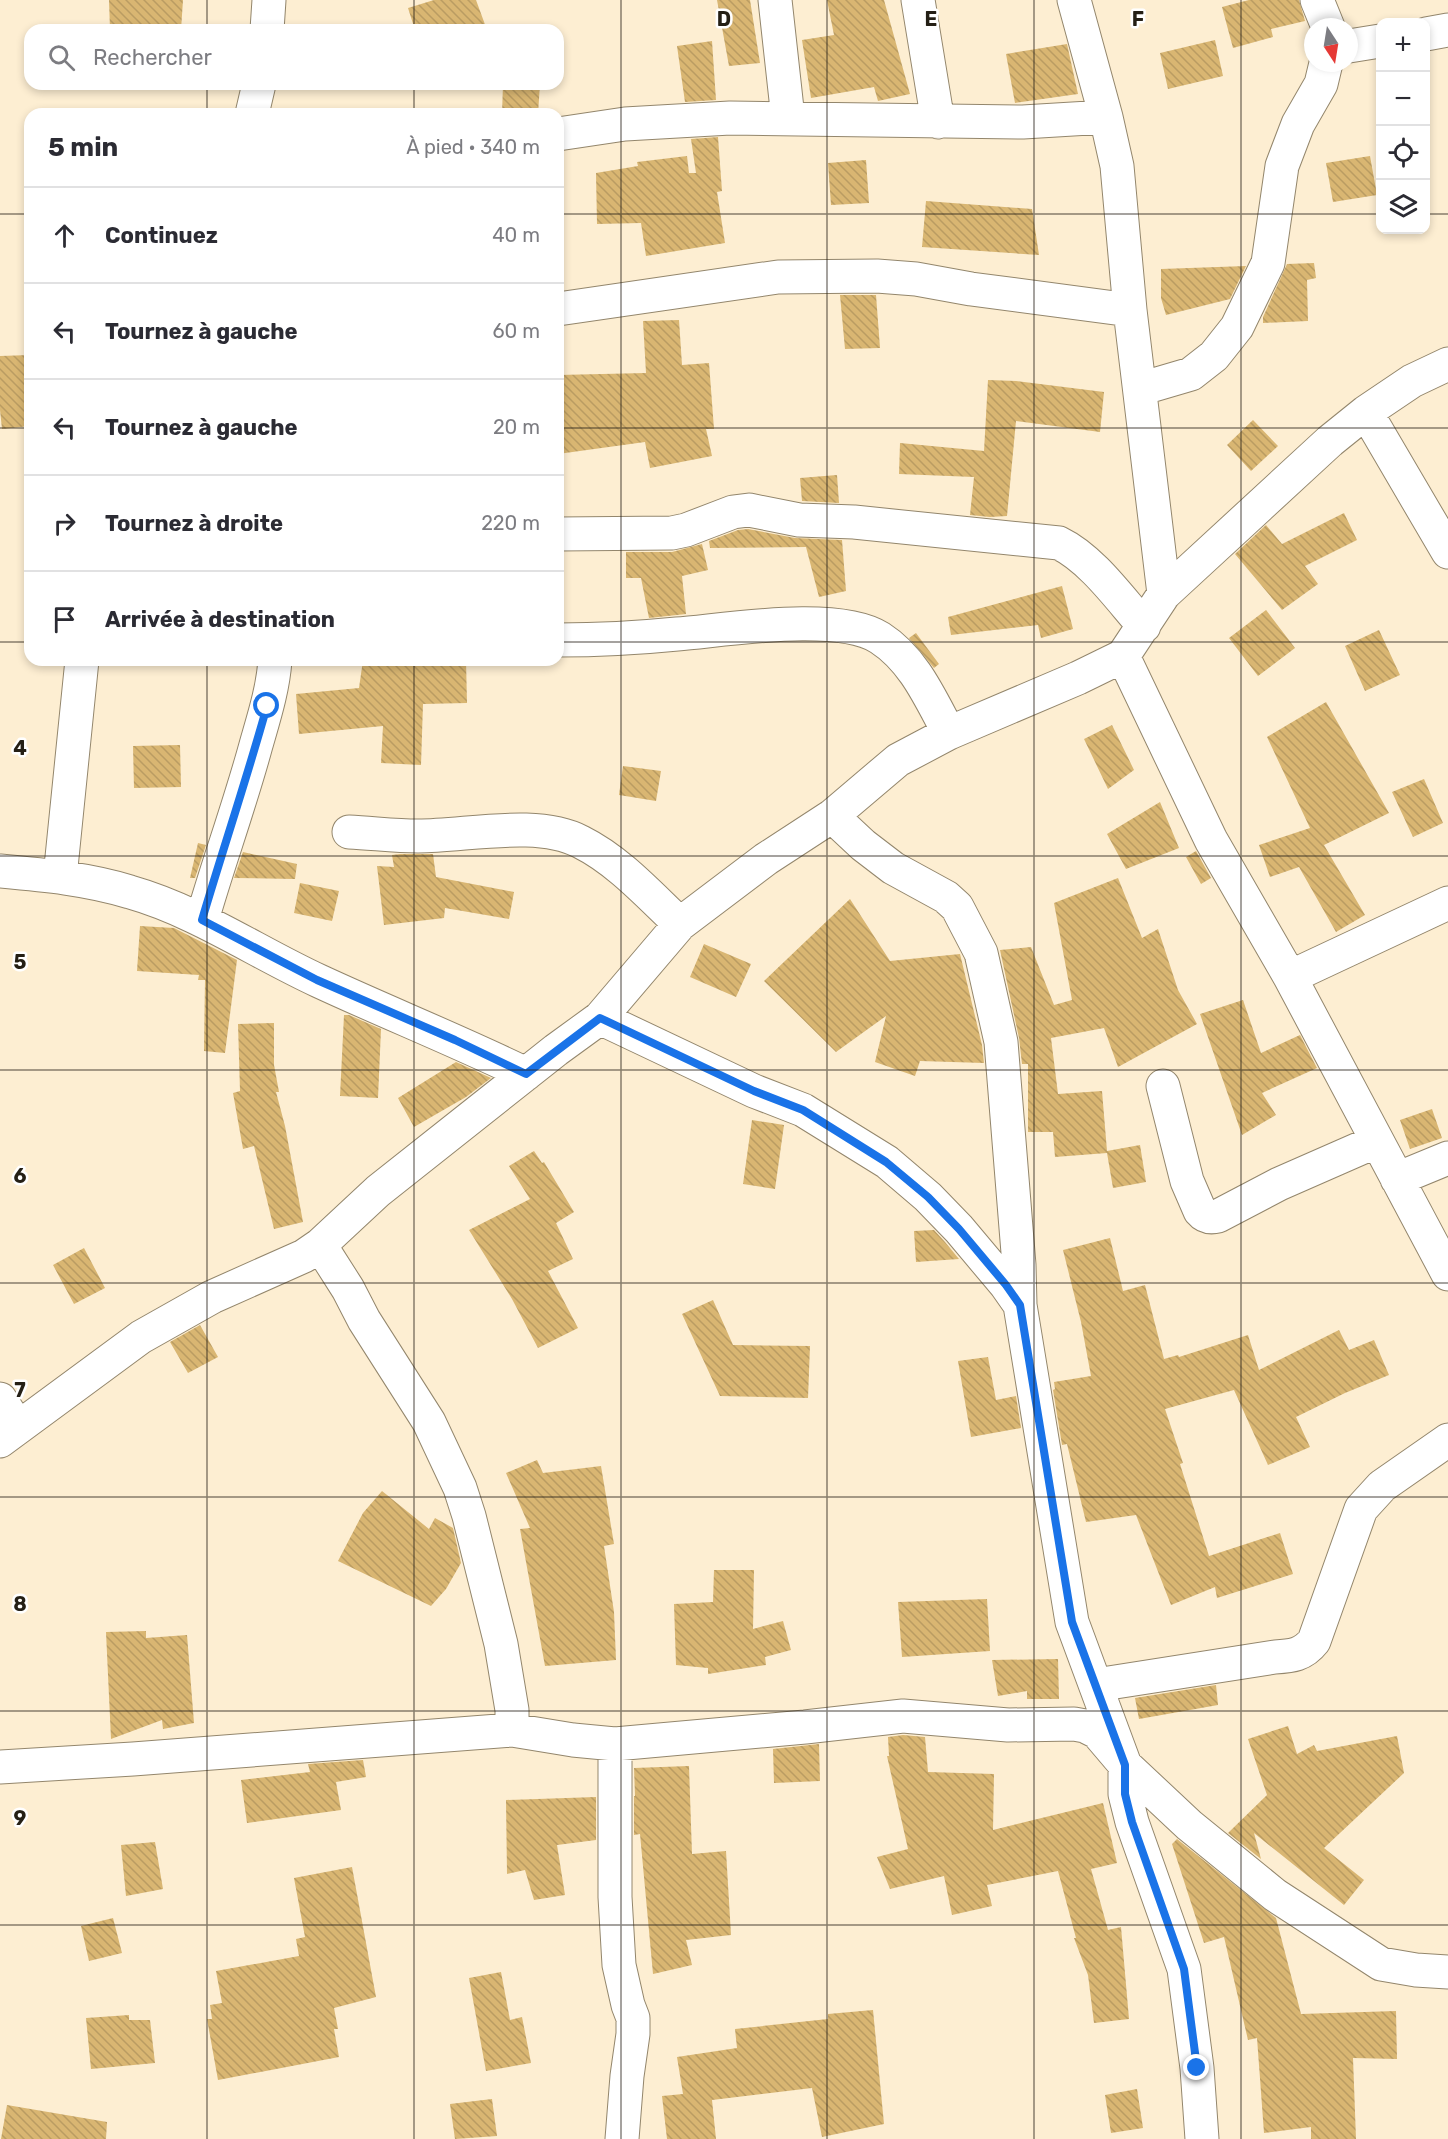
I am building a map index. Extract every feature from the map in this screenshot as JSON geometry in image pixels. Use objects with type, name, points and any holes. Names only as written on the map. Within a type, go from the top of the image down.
[{"type":"street","points":[[267,24],[268,0]]},
{"type":"street","points":[[775,0],[788,118]]},
{"type":"street","points":[[918,0],[939,122]]},
{"type":"street","points":[[1074,0],[1117,166],[1130,310],[1164,594]]},
{"type":"street","points":[[1317,0],[1324,18]]},
{"type":"street","points":[[1430,33],[1448,30]]},
{"type":"street","points":[[1358,45],[1376,42]]},
{"type":"street","points":[[1140,389],[1191,375],[1214,356],[1237,327],[1268,263],[1282,166],[1298,124],[1321,84],[1324,72]]},
{"type":"street","points":[[253,108],[258,90]]},
{"type":"street","points":[[564,133],[626,124],[730,118],[1023,122],[1106,117]]},
{"type":"street","points":[[564,308],[778,278],[877,276],[916,279],[971,289],[1130,310]]},
{"type":"street","points":[[0,1399],[9,1434],[141,1337],[212,1297],[304,1256],[320,1245],[378,1191],[600,1018],[680,924],[766,859],[832,816],[898,760],[949,733],[1078,678],[1122,656],[1164,594],[1330,441],[1366,412],[1412,381],[1448,364]]},
{"type":"street","points":[[1366,412],[1448,552]]},
{"type":"street","points":[[564,534],[672,533],[733,512],[749,510],[799,520],[854,522],[1059,543],[1073,550],[1144,626]]},
{"type":"street","points":[[564,640],[659,636],[781,624],[849,627],[879,637],[900,655],[916,673],[949,733]]},
{"type":"street","points":[[1122,656],[1211,840],[1290,977],[1448,1274]]},
{"type":"street","points":[[60,878],[81,666]]},
{"type":"street","points":[[202,920],[252,760],[267,706],[274,666]]},
{"type":"street","points":[[832,816],[892,868],[952,902],[970,929],[981,953],[1001,1042],[1019,1265],[1020,1305],[1072,1622],[1125,1765],[1125,1794],[1132,1822],[1184,1969],[1197,2068],[1202,2139]]},
{"type":"street","points":[[349,832],[417,836],[529,830],[559,834],[581,842],[606,858],[680,924]]},
{"type":"street","points":[[0,871],[97,883],[132,892],[202,920],[317,980],[455,1040],[526,1074]]},
{"type":"street","points":[[1290,977],[1448,903]]},
{"type":"street","points":[[600,1018],[754,1091],[803,1110],[886,1162],[928,1197],[959,1229],[1020,1305]]},
{"type":"street","points":[[1163,1086],[1187,1181],[1200,1211],[1210,1218],[1377,1140]]},
{"type":"street","points":[[1397,1179],[1448,1158]]},
{"type":"street","points":[[320,1245],[348,1289],[364,1320],[429,1422],[460,1488],[501,1644],[512,1710],[512,1730]]},
{"type":"street","points":[[1096,1685],[1292,1656],[1306,1650],[1314,1641],[1361,1509],[1382,1486],[1448,1440]]},
{"type":"street","points":[[0,1767],[512,1730],[615,1744],[903,1716],[1008,1725],[1074,1724],[1085,1726],[1096,1732],[1125,1765],[1190,1825],[1275,1895],[1381,1964],[1416,1970],[1448,1972]]},
{"type":"street","points":[[615,1744],[615,1897],[620,1965],[628,2006],[633,2018],[622,2139]]},
{"type":"building","points":[[109,0],[183,0],[181,24],[110,24]]},
{"type":"building","points":[[434,0],[476,0],[485,24],[413,24],[408,8]]},
{"type":"building","points":[[717,0],[750,0],[760,63],[729,66]]},
{"type":"building","points":[[827,0],[884,0],[910,94],[878,101],[874,87],[811,98],[802,40],[834,35]]},
{"type":"building","points":[[1249,0],[1299,0],[1304,21],[1271,29],[1273,37],[1233,48],[1222,7]]},
{"type":"building","points":[[1215,40],[1223,76],[1168,89],[1160,53]]},
{"type":"building","points":[[712,41],[716,100],[685,102],[677,46]]},
{"type":"building","points":[[1067,44],[1078,94],[1015,103],[1006,54]]},
{"type":"building","points":[[503,90],[540,90],[538,108],[502,108]]},
{"type":"building","points":[[718,137],[722,191],[717,192],[725,243],[646,256],[641,223],[597,224],[596,173],[638,166],[637,162],[687,156],[689,173],[696,173],[691,139]]},
{"type":"building","points":[[1370,156],[1376,195],[1333,202],[1326,163]]},
{"type":"building","points":[[866,160],[869,203],[831,205],[828,163]]},
{"type":"building","points":[[926,201],[1032,209],[1039,255],[922,247]]},
{"type":"building","points":[[1314,263],[1316,278],[1307,280],[1308,321],[1263,323],[1263,317],[1287,264]]},
{"type":"building","points":[[1246,266],[1230,299],[1166,315],[1161,298],[1161,269]]},
{"type":"building","points":[[840,295],[876,295],[880,348],[845,349]]},
{"type":"building","points":[[679,320],[682,365],[709,363],[714,429],[706,429],[712,456],[650,468],[645,442],[564,453],[564,375],[646,373],[643,321]]},
{"type":"building","points":[[24,355],[24,427],[2,429],[0,356]]},
{"type":"building","points":[[988,380],[1016,381],[1104,392],[1100,432],[1016,421],[1007,516],[970,515],[974,477],[899,474],[900,443],[984,451]]},
{"type":"building","points":[[1253,420],[1278,446],[1251,471],[1227,445]]},
{"type":"building","points":[[837,475],[839,503],[802,501],[800,478]]},
{"type":"building","points":[[1344,513],[1357,540],[1305,566],[1318,584],[1282,610],[1235,554],[1266,525],[1282,544]]},
{"type":"building","points":[[748,529],[795,538],[842,540],[846,591],[819,597],[806,547],[710,548],[709,541],[738,530]]},
{"type":"building","points":[[702,544],[708,570],[682,576],[686,614],[649,618],[641,578],[626,578],[626,552],[672,552]]},
{"type":"building","points":[[1062,586],[1073,629],[1041,638],[1038,625],[951,635],[948,617]]},
{"type":"building","points":[[1266,610],[1295,648],[1258,676],[1229,638]]},
{"type":"building","points":[[1379,630],[1400,675],[1365,691],[1345,646]]},
{"type":"building","points":[[916,633],[939,664],[934,668],[909,638]]},
{"type":"building","points":[[362,666],[466,666],[467,703],[423,704],[421,765],[381,763],[383,726],[299,734],[296,694],[359,688]]},
{"type":"building","points":[[1326,702],[1389,813],[1324,845],[1365,915],[1336,932],[1299,867],[1270,877],[1259,845],[1310,828],[1267,737]]},
{"type":"building","points":[[1112,725],[1134,770],[1108,789],[1084,739]]},
{"type":"building","points":[[180,745],[181,787],[134,788],[133,746]]},
{"type":"building","points":[[623,766],[661,771],[656,801],[619,795]]},
{"type":"building","points":[[1424,779],[1443,823],[1413,837],[1392,792]]},
{"type":"building","points":[[1160,802],[1179,848],[1126,869],[1107,834]]},
{"type":"building","points":[[198,843],[206,845],[195,878],[190,878]]},
{"type":"building","points":[[1196,851],[1211,878],[1201,884],[1186,857]]},
{"type":"building","points":[[243,852],[297,864],[295,879],[234,878]]},
{"type":"building","points":[[433,854],[436,877],[514,892],[509,919],[445,908],[444,918],[384,925],[377,866],[394,867],[392,855]]},
{"type":"building","points":[[1118,878],[1142,938],[1158,929],[1178,990],[1197,1024],[1118,1067],[1104,1028],[1051,1038],[1058,1094],[1102,1091],[1107,1151],[1140,1145],[1146,1182],[1113,1188],[1107,1153],[1055,1157],[1053,1132],[1028,1132],[1028,1064],[1022,1064],[1019,1038],[1000,950],[1031,947],[1054,1005],[1072,1000],[1054,903]]},
{"type":"building","points":[[300,883],[339,891],[332,921],[294,913]]},
{"type":"building","points":[[850,899],[890,961],[960,954],[982,1045],[984,1063],[920,1061],[915,1076],[875,1062],[886,1016],[836,1052],[764,981]]},
{"type":"building","points":[[140,926],[174,928],[237,960],[225,1053],[204,1051],[205,980],[198,980],[199,975],[137,971]]},
{"type":"building","points":[[704,944],[751,964],[736,997],[690,977]]},
{"type":"building","points":[[1243,1000],[1261,1053],[1300,1035],[1317,1068],[1262,1093],[1276,1115],[1242,1135],[1200,1014]]},
{"type":"building","points":[[344,1015],[381,1029],[378,1098],[340,1096]]},
{"type":"building","points":[[274,1023],[274,1065],[279,1092],[276,1092],[285,1126],[303,1222],[274,1229],[254,1146],[243,1149],[233,1093],[240,1091],[238,1024]]},
{"type":"building","points":[[456,1062],[491,1078],[466,1097],[414,1127],[398,1098]]},
{"type":"building","points":[[1432,1109],[1442,1138],[1410,1149],[1400,1120]]},
{"type":"building","points":[[752,1120],[784,1125],[775,1189],[743,1184]]},
{"type":"building","points":[[534,1151],[542,1163],[544,1162],[574,1212],[556,1223],[573,1259],[548,1271],[578,1328],[538,1348],[512,1299],[469,1230],[530,1199],[509,1166]]},
{"type":"building","points":[[934,1230],[959,1259],[916,1262],[914,1231]]},
{"type":"building","points":[[1110,1238],[1123,1291],[1145,1285],[1164,1359],[1178,1355],[1179,1357],[1248,1335],[1259,1370],[1339,1330],[1349,1350],[1374,1340],[1389,1375],[1296,1417],[1310,1447],[1268,1465],[1234,1390],[1165,1409],[1209,1556],[1280,1533],[1293,1574],[1217,1598],[1215,1587],[1171,1605],[1136,1515],[1086,1522],[1067,1444],[1062,1445],[1053,1390],[1055,1389],[1054,1382],[1091,1376],[1081,1322],[1063,1250]]},
{"type":"building","points":[[84,1248],[105,1288],[74,1304],[53,1265]]},
{"type":"building","points":[[713,1300],[733,1345],[810,1346],[808,1398],[720,1396],[682,1314]]},
{"type":"building","points":[[200,1325],[218,1357],[188,1373],[170,1342]]},
{"type":"building","points":[[988,1357],[996,1400],[1016,1396],[1021,1428],[971,1437],[958,1361]]},
{"type":"building","points":[[537,1460],[543,1473],[601,1466],[614,1544],[604,1546],[614,1612],[616,1660],[545,1666],[520,1529],[530,1528],[506,1473]]},
{"type":"building","points":[[382,1491],[429,1529],[435,1518],[453,1528],[461,1563],[446,1589],[431,1606],[338,1561],[363,1513]]},
{"type":"building","points":[[714,1570],[754,1570],[753,1629],[783,1621],[791,1650],[765,1657],[766,1665],[708,1674],[708,1668],[676,1665],[674,1604],[713,1602]]},
{"type":"building","points":[[987,1599],[990,1651],[902,1657],[898,1602]]},
{"type":"building","points":[[146,1631],[146,1638],[187,1635],[194,1723],[163,1729],[162,1720],[111,1739],[106,1632]]},
{"type":"building","points":[[1058,1659],[1059,1699],[1027,1699],[1027,1691],[998,1696],[992,1660]]},
{"type":"building","points":[[1216,1685],[1218,1705],[1139,1719],[1135,1698]]},
{"type":"building","points":[[1288,1726],[1297,1754],[1314,1745],[1317,1751],[1397,1736],[1404,1773],[1324,1848],[1364,1880],[1344,1905],[1254,1833],[1261,1859],[1228,1833],[1267,1795],[1248,1739]]},
{"type":"building","points":[[903,1735],[925,1737],[928,1772],[994,1774],[993,1830],[1103,1803],[1117,1863],[1091,1869],[1108,1930],[1121,1927],[1129,2019],[1094,2023],[1088,1975],[1074,1938],[1076,1938],[1058,1871],[987,1885],[992,1906],[952,1915],[944,1876],[890,1889],[877,1857],[908,1849],[887,1756],[889,1756],[888,1737]]},
{"type":"building","points":[[819,1744],[820,1781],[774,1783],[773,1749]]},
{"type":"building","points":[[363,1760],[366,1777],[336,1782],[341,1810],[247,1823],[241,1780],[310,1772],[308,1764]]},
{"type":"building","points":[[689,1766],[692,1854],[726,1851],[731,1935],[686,1940],[692,1965],[653,1974],[640,1834],[634,1835],[634,1768]]},
{"type":"building","points":[[596,1797],[596,1840],[557,1845],[565,1895],[534,1900],[525,1870],[507,1874],[506,1800]]},
{"type":"building","points":[[1177,1839],[1276,1918],[1301,2014],[1396,2011],[1397,2059],[1353,2058],[1356,2139],[1311,2139],[1311,2127],[1264,2133],[1257,2038],[1248,2040],[1224,1937],[1204,1943],[1172,1844]]},
{"type":"building","points":[[155,1842],[163,1889],[126,1896],[121,1845]]},
{"type":"building","points":[[352,1867],[376,1997],[334,2008],[338,2029],[334,2029],[339,2057],[218,2080],[207,2019],[212,2019],[210,2005],[222,2003],[216,1971],[299,1956],[296,1939],[305,1937],[294,1878]]},
{"type":"building","points":[[113,1918],[122,1953],[89,1961],[81,1926]]},
{"type":"building","points":[[501,1972],[510,2020],[522,2017],[531,2063],[486,2071],[469,1978]]},
{"type":"building","points":[[873,2010],[884,2124],[822,2137],[812,2088],[712,2100],[716,2139],[667,2139],[662,2096],[683,2094],[677,2057],[737,2048],[735,2029],[828,2019],[828,2014]]},
{"type":"building","points":[[129,2015],[129,2020],[150,2020],[155,2063],[91,2069],[86,2018]]},
{"type":"building","points":[[1137,2089],[1143,2128],[1111,2133],[1105,2095]]},
{"type":"building","points":[[492,2099],[497,2136],[455,2139],[450,2104]]},
{"type":"building","points":[[7,2105],[107,2122],[106,2139],[1,2139]]},
{"type":"route","points":[[267,706],[246,782],[222,851],[202,920],[317,980],[455,1040],[526,1074],[600,1018],[754,1091],[803,1110],[886,1162],[928,1197],[977,1249],[1020,1305],[1072,1622],[1125,1765],[1125,1794],[1132,1822],[1184,1969],[1197,2068]]}]
